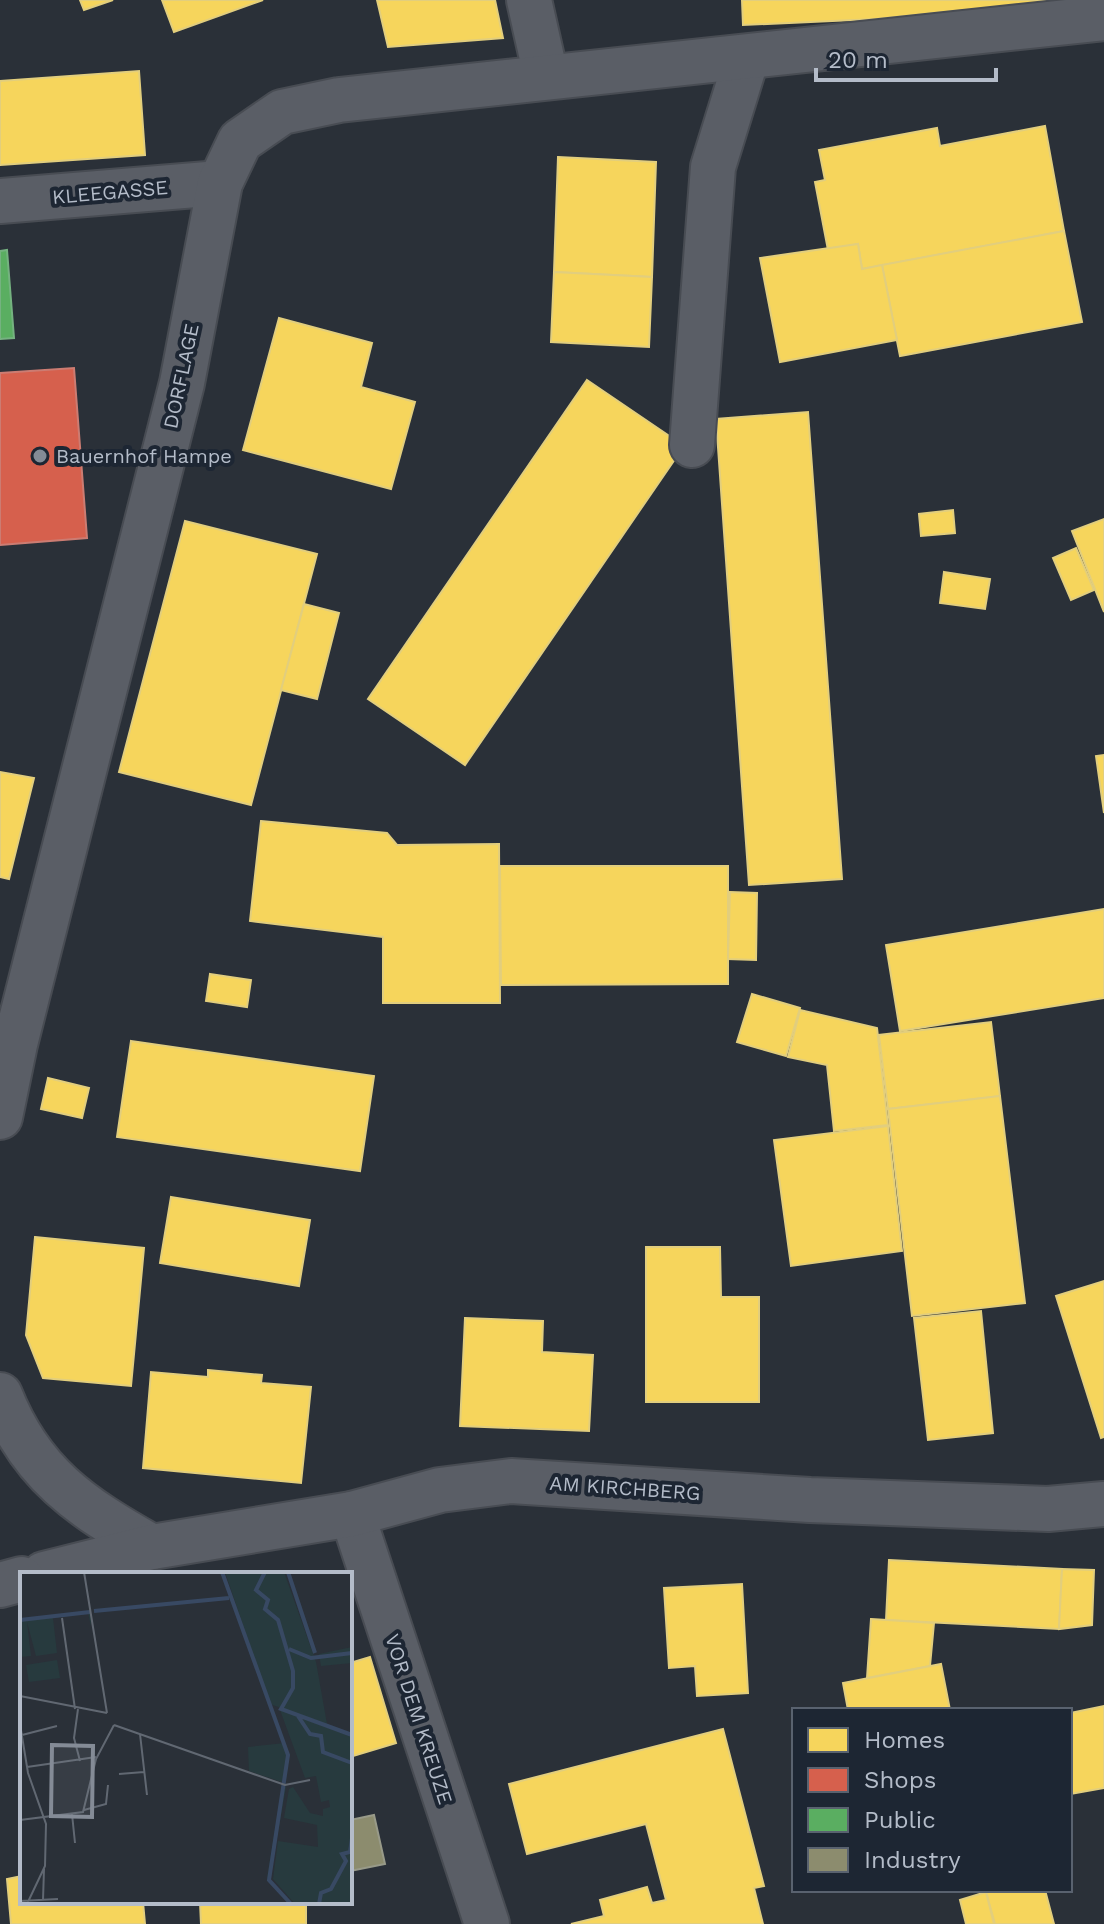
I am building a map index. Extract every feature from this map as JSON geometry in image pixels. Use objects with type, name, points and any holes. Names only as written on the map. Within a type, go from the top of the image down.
[{"type":"street","points":[[529,0],[546,76]]},
{"type":"street","name":"DORFLAGE","points":[[0,1117],[15,1044],[182,383],[220,183],[240,141],[282,112],[339,100],[1104,18]]},
{"type":"street","points":[[692,445],[713,167],[747,57]]},
{"type":"street","name":"KLEEGASSE","points":[[0,201],[220,183]]},
{"type":"street","points":[[0,1395],[9,1418],[48,1476],[91,1513],[152,1547]]},
{"type":"street","name":"AM KIRCHBERG","points":[[52,1572],[152,1547],[352,1514],[440,1490],[511,1481],[810,1500],[1048,1509],[1104,1504]]},
{"type":"street","name":"VOR DEM KREUZE","points":[[352,1514],[487,1924]]},
{"type":"street","points":[[0,1585],[20,1580]]},
{"type":"building: Homes","points":[[80,0],[113,0],[84,10]]},
{"type":"building: Homes","points":[[162,0],[263,0],[174,32]]},
{"type":"building: Homes","points":[[377,0],[495,0],[503,38],[388,47]]},
{"type":"building: Homes","points":[[742,0],[1065,0],[876,19],[743,25]]},
{"type":"building: Homes","points":[[139,71],[145,155],[0,165],[0,81]]},
{"type":"building: Homes","points":[[1045,126],[1064,231],[862,269],[858,244],[828,250],[815,182],[825,180],[819,150],[937,128],[940,146]]},
{"type":"building: Homes","points":[[558,157],[656,162],[652,277],[554,272]]},
{"type":"building: Homes","points":[[1064,231],[1082,322],[900,356],[882,265]]},
{"type":"building: Homes","points":[[858,244],[862,269],[882,265],[897,340],[780,362],[760,258]]},
{"type":"building: Homes","points":[[554,272],[652,277],[649,347],[551,342]]},
{"type":"building: Homes","points":[[279,318],[372,343],[361,387],[415,402],[391,489],[243,450]]},
{"type":"building: Homes","points":[[587,380],[684,446],[465,765],[368,699]]},
{"type":"building: Homes","points":[[808,412],[842,879],[749,885],[716,419]]},
{"type":"building: Homes","points":[[953,510],[955,533],[921,536],[919,514]]},
{"type":"building: Homes","points":[[1104,519],[1104,612],[1072,531]]},
{"type":"building: Homes","points":[[185,521],[317,554],[251,805],[119,772]]},
{"type":"building: Homes","points":[[1076,548],[1094,590],[1071,600],[1053,558]]},
{"type":"building: Homes","points":[[944,572],[990,579],[985,609],[940,603]]},
{"type":"building: Homes","points":[[304,604],[339,613],[317,699],[281,690]]},
{"type":"building: Homes","points":[[1104,755],[1104,813],[1096,756]]},
{"type":"building: Homes","points":[[0,772],[34,778],[9,879],[0,877]]},
{"type":"building: Homes","points":[[261,821],[387,833],[397,845],[499,844],[500,1003],[383,1003],[383,937],[250,921]]},
{"type":"building: Homes","points":[[500,866],[728,866],[728,984],[501,985]]},
{"type":"building: Homes","points":[[730,892],[757,893],[756,960],[728,959]]},
{"type":"building: Homes","points":[[1104,909],[1104,998],[900,1031],[886,945]]},
{"type":"building: Homes","points":[[210,974],[251,980],[247,1007],[206,1001]]},
{"type":"building: Homes","points":[[752,994],[800,1008],[786,1056],[737,1042]]},
{"type":"building: Homes","points":[[800,1010],[877,1028],[888,1125],[834,1131],[827,1065],[788,1057]]},
{"type":"building: Homes","points":[[991,1022],[1000,1096],[888,1109],[879,1035]]},
{"type":"building: Homes","points":[[131,1041],[374,1076],[360,1171],[117,1137]]},
{"type":"building: Homes","points":[[48,1078],[89,1088],[82,1118],[41,1109]]},
{"type":"building: Homes","points":[[1000,1096],[1025,1303],[912,1316],[888,1109]]},
{"type":"building: Homes","points":[[888,1126],[902,1251],[791,1266],[774,1140]]},
{"type":"building: Homes","points":[[171,1197],[310,1220],[299,1286],[160,1263]]},
{"type":"building: Homes","points":[[35,1237],[144,1248],[131,1386],[43,1378],[26,1335]]},
{"type":"building: Homes","points":[[646,1247],[720,1247],[721,1297],[759,1297],[759,1402],[646,1402]]},
{"type":"building: Homes","points":[[1104,1281],[1104,1437],[1101,1438],[1056,1296]]},
{"type":"building: Homes","points":[[981,1311],[993,1433],[928,1440],[914,1318]]},
{"type":"building: Homes","points":[[465,1318],[543,1321],[542,1352],[593,1355],[589,1431],[460,1426]]},
{"type":"building: Homes","points":[[208,1370],[262,1375],[261,1383],[311,1387],[301,1483],[143,1468],[151,1372],[208,1377]]},
{"type":"building: Homes","points":[[889,1560],[1062,1569],[1059,1629],[886,1620]]},
{"type":"building: Homes","points":[[1062,1569],[1094,1570],[1092,1625],[1059,1629]]},
{"type":"building: Homes","points":[[742,1584],[748,1693],[697,1696],[695,1666],[669,1668],[664,1588]]},
{"type":"building: Homes","points":[[871,1619],[934,1623],[930,1666],[867,1678]]},
{"type":"building: Homes","points":[[370,1657],[396,1743],[352,1756],[352,1662]]},
{"type":"building: Homes","points":[[941,1664],[950,1708],[848,1708],[843,1683]]},
{"type":"building: Homes","points":[[1104,1706],[1104,1788],[1072,1794],[1072,1713]]},
{"type":"building: Homes","points":[[723,1729],[764,1886],[754,1888],[763,1924],[571,1924],[604,1916],[600,1900],[647,1887],[652,1903],[666,1900],[646,1824],[527,1854],[509,1784]]},
{"type":"building: Homes","points":[[20,1876],[20,1904],[143,1904],[145,1924],[11,1924],[7,1879]]},
{"type":"building: Homes","points":[[986,1892],[1046,1892],[1054,1924],[995,1924]]},
{"type":"building: Homes","points":[[986,1892],[994,1924],[966,1924],[960,1900]]},
{"type":"building: Homes","points":[[200,1904],[306,1904],[306,1924],[201,1924]]},
{"type":"building: Shops","name":"Bauernhof Hampe","points":[[74,368],[87,538],[0,545],[0,373]]},
{"type":"building: Public","points":[[7,250],[14,338],[0,339],[0,251]]},
{"type":"building: Industry","points":[[374,1815],[385,1864],[352,1871],[352,1820]]},
{"type":"place","name":"Bauernhof Hampe","points":[[40,456]]}]
